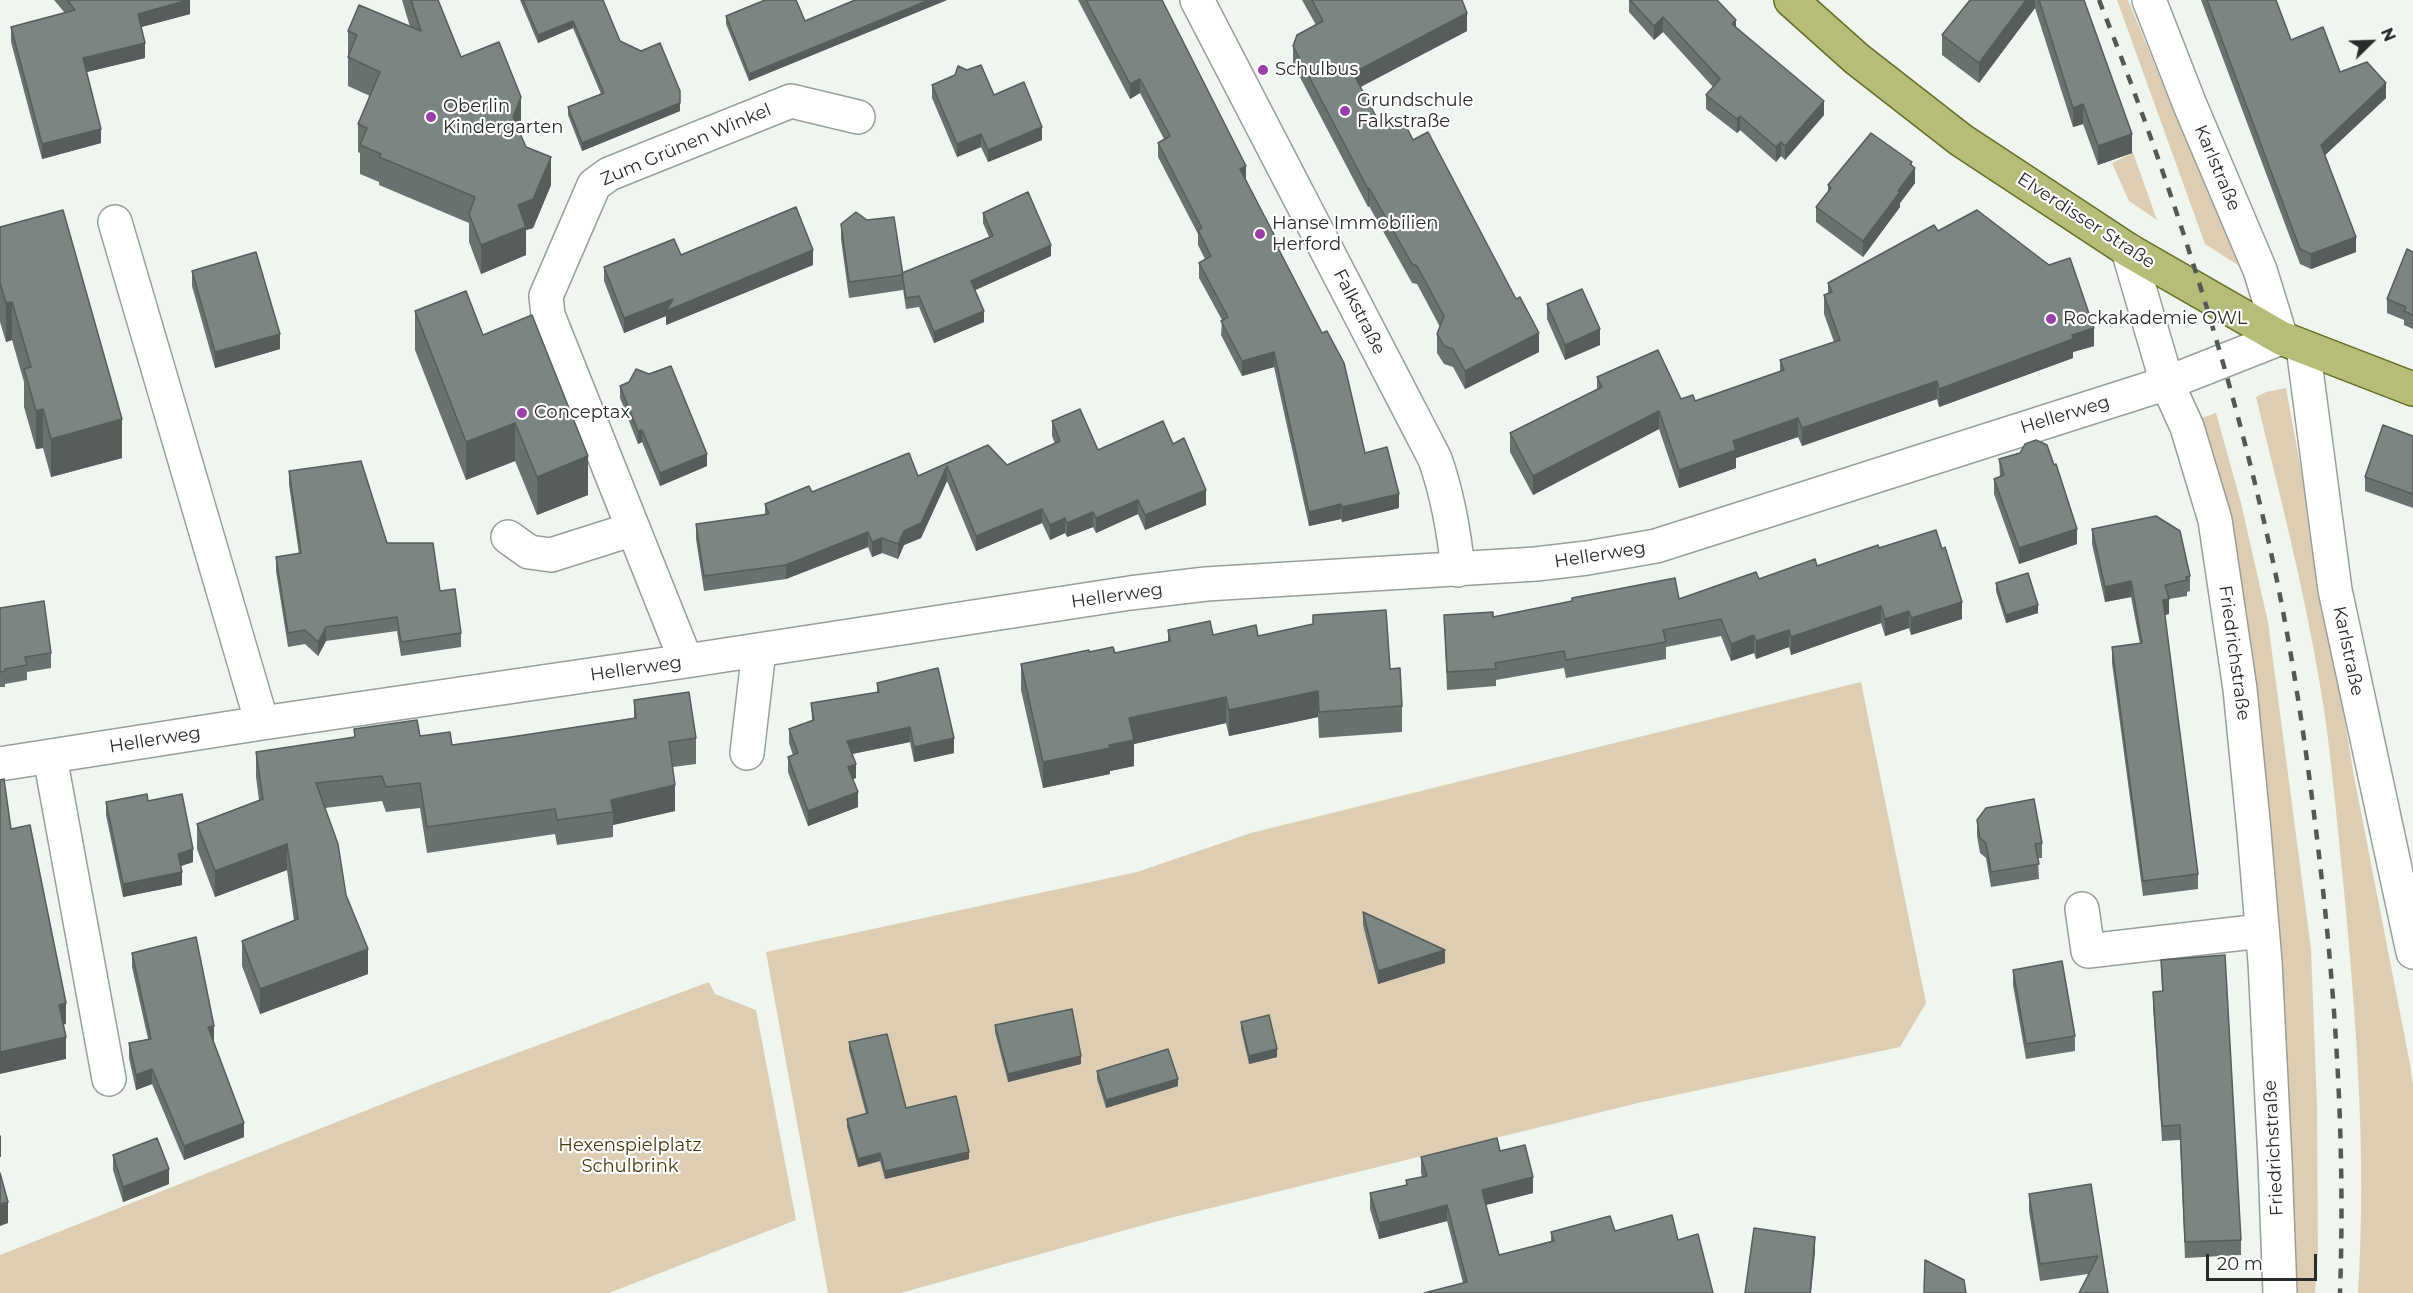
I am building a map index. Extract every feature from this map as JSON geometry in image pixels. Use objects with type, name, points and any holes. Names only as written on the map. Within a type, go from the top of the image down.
[{"type":"main road","name":"Elverdisser Straße","points":[[1791,0],[1857,59],[1961,140],[2128,250],[2292,342],[2413,389]]},
{"type":"street","name":"Falkstraße","points":[[1197,0],[1435,459],[1446,491],[1453,524],[1458,570]]},
{"type":"street","name":"Karlstraße","points":[[2149,0],[2190,105],[2292,342],[2335,590],[2413,951]]},
{"type":"street","name":"Zum Grünen Winkel","points":[[686,661],[548,315],[546,296],[594,185],[609,174],[791,101],[858,117]]},
{"type":"street","points":[[115,222],[262,723]]},
{"type":"street","points":[[2128,250],[2168,383]]},
{"type":"street","name":"Hellerweg","points":[[0,764],[1130,593],[1195,586],[1458,570],[1587,558],[1656,546],[2292,342]]},
{"type":"street","name":"Friedrichstraße","points":[[2168,383],[2187,427],[2216,520],[2240,689],[2265,962],[2280,1293]]},
{"type":"street","points":[[508,537],[529,552],[551,555],[633,529]]},
{"type":"street","points":[[747,753],[759,650]]},
{"type":"street","points":[[50,757],[109,1079]]},
{"type":"street","points":[[2082,909],[2088,951],[2261,931]]},
{"type":"green space","points":[[2117,0],[2128,0],[2180,126],[2244,269],[2205,244]]},
{"type":"green space","points":[[2086,21],[2157,220],[2129,201],[2112,163],[2132,153]]},
{"type":"green space","points":[[2286,388],[2354,776],[2413,1085],[2413,1293],[2358,1293],[2361,1190],[2359,1086],[2348,931],[2330,758],[2324,709],[2306,612],[2256,397],[2266,392]]},
{"type":"green space","points":[[2216,413],[2241,503],[2268,622],[2311,949],[2317,1106],[2318,1251],[2315,1293],[2290,1293],[2196,420]]},
{"type":"green space","points":[[1861,682],[1926,1003],[1900,1047],[1638,1103],[1158,1221],[901,1293],[828,1293],[766,952],[1137,872],[1251,833]]},
{"type":"green space","name":"Hexenspielplatz Schulbrink","points":[[709,982],[715,994],[756,1010],[796,1220],[609,1293],[0,1293],[0,1255],[433,1084]]},
{"type":"building","points":[[67,0],[188,0],[138,14],[145,43],[83,58],[101,129],[42,144],[11,27],[75,10]]},
{"type":"building","points":[[411,0],[438,0],[461,57],[499,42],[521,97],[513,117],[526,147],[551,157],[533,199],[518,205],[526,227],[481,245],[469,214],[475,197],[379,157],[381,154],[360,145],[367,128],[358,124],[380,72],[348,57],[357,35],[348,31],[359,5],[421,31]]},
{"type":"building","points":[[523,0],[603,0],[620,41],[641,51],[660,43],[680,91],[680,103],[582,143],[568,107],[604,93],[573,21],[538,35]]},
{"type":"building","points":[[765,0],[796,0],[805,21],[855,0],[929,0],[749,74],[726,16]]},
{"type":"building","points":[[1086,0],[1162,0],[1246,166],[1240,169],[1280,246],[1278,248],[1322,333],[1327,331],[1344,363],[1365,453],[1387,447],[1399,494],[1309,512],[1274,352],[1242,361],[1221,321],[1228,317],[1199,263],[1211,256],[1198,230],[1202,228],[1158,143],[1170,136],[1140,79],[1130,84]]},
{"type":"building","points":[[1312,0],[1462,0],[1467,13],[1353,73],[1380,124],[1393,117],[1397,125],[1404,122],[1413,140],[1428,132],[1516,299],[1520,297],[1539,333],[1465,371],[1453,349],[1444,346],[1437,334],[1444,316],[1417,266],[1412,264],[1368,189],[1293,46],[1297,35],[1323,21]]},
{"type":"building","points":[[1630,0],[1717,0],[1736,20],[1732,24],[1824,101],[1785,146],[1781,142],[1776,147],[1740,116],[1737,119],[1706,95],[1720,79],[1663,17],[1654,26]]},
{"type":"building","points":[[1970,0],[2026,0],[1979,63],[1942,35]]},
{"type":"building","points":[[2039,0],[2084,0],[2132,134],[2098,146],[2083,104],[2073,108]]},
{"type":"building","points":[[2207,0],[2276,0],[2291,40],[2323,27],[2340,72],[2367,62],[2386,83],[2321,145],[2356,237],[2311,254],[2300,249]]},
{"type":"building","points":[[981,65],[994,95],[1024,82],[1042,127],[988,150],[981,134],[957,144],[932,85],[955,75],[958,66],[967,70]]},
{"type":"building","points":[[1871,133],[1912,162],[1910,164],[1915,168],[1863,241],[1816,207],[1831,188],[1828,185]]},
{"type":"building","points":[[1028,192],[1051,245],[971,281],[984,311],[934,332],[919,296],[906,298],[902,273],[993,236],[983,213]]},
{"type":"building","points":[[796,207],[813,250],[666,311],[673,299],[624,318],[604,267],[674,239],[681,255]]},
{"type":"building","points":[[63,210],[122,419],[51,439],[43,409],[36,411],[24,369],[31,367],[12,302],[6,303],[0,283],[0,227]]},
{"type":"building","points":[[1977,210],[2049,265],[2070,258],[2094,328],[2072,335],[2073,339],[1939,389],[1937,381],[1802,428],[1798,418],[1733,441],[1736,450],[1679,470],[1659,411],[1533,476],[1510,433],[1602,387],[1597,377],[1658,350],[1681,399],[1693,395],[1695,401],[1784,370],[1780,360],[1840,340],[1824,295],[1832,292],[1828,283],[1934,225],[1938,231]]},
{"type":"building","points":[[856,212],[867,220],[894,217],[903,275],[849,282],[841,224]]},
{"type":"building","points":[[2407,249],[2413,252],[2413,315],[2404,311],[2406,307],[2387,299]]},
{"type":"building","points":[[256,252],[280,334],[215,352],[192,271]]},
{"type":"building","points":[[1582,289],[1600,329],[1565,345],[1547,304]]},
{"type":"building","points":[[466,291],[483,335],[532,315],[588,456],[537,477],[515,423],[466,442],[415,311]]},
{"type":"building","points":[[671,366],[707,454],[660,473],[642,430],[638,431],[620,386],[629,382],[636,369],[649,374]]},
{"type":"building","points":[[1080,409],[1098,450],[1163,421],[1173,444],[1184,438],[1206,490],[1145,515],[1138,500],[1096,518],[1093,512],[1067,523],[1065,518],[1050,525],[1042,509],[976,536],[947,466],[921,523],[904,531],[898,544],[882,538],[872,542],[868,532],[786,565],[704,576],[696,524],[769,514],[765,504],[809,486],[812,492],[909,453],[918,476],[988,445],[1007,465],[1060,441],[1052,421]]},
{"type":"building","points":[[2383,425],[2413,436],[2413,494],[2365,477]]},
{"type":"building","points":[[2036,440],[2047,445],[2054,465],[2056,464],[2077,529],[2019,548],[1994,479],[2004,475],[1999,459],[2020,453],[2025,444]]},
{"type":"building","points":[[361,461],[387,543],[433,543],[440,591],[455,589],[461,633],[401,642],[397,617],[326,627],[318,642],[305,630],[288,633],[276,557],[301,553],[289,471]]},
{"type":"building","points":[[2156,516],[2180,531],[2190,576],[2186,577],[2187,580],[2165,585],[2169,599],[2163,600],[2198,874],[2143,881],[2112,647],[2142,643],[2131,581],[2105,587],[2092,529]]},
{"type":"building","points":[[1936,530],[1942,549],[1945,547],[1962,602],[1911,618],[1909,611],[1885,619],[1881,606],[1791,637],[1789,630],[1756,641],[1754,635],[1731,644],[1721,619],[1663,630],[1666,642],[1566,660],[1564,651],[1495,663],[1496,669],[1447,672],[1444,615],[1493,612],[1493,617],[1572,601],[1572,598],[1675,578],[1679,599],[1756,572],[1759,579],[1815,559],[1817,566],[1878,545],[1879,548]]},
{"type":"building","points":[[2028,573],[2038,605],[2006,615],[1996,583]]},
{"type":"building","points":[[44,601],[51,653],[25,657],[27,665],[0,672],[0,608]]},
{"type":"building","points":[[1386,610],[1390,669],[1400,668],[1402,706],[1319,712],[1318,691],[1229,710],[1226,697],[1129,718],[1134,740],[1109,745],[1110,748],[1043,762],[1021,664],[1113,647],[1115,653],[1170,641],[1168,630],[1210,621],[1213,635],[1256,625],[1258,636],[1313,624],[1313,615]]},
{"type":"building","points":[[938,668],[954,738],[914,747],[910,727],[847,741],[856,764],[848,767],[858,792],[808,811],[788,757],[798,753],[789,729],[814,720],[811,703],[879,692],[877,683]]},
{"type":"building","points":[[689,692],[696,738],[669,742],[675,785],[611,800],[613,812],[557,820],[555,809],[427,827],[420,783],[386,787],[382,776],[316,783],[338,844],[346,895],[368,949],[260,989],[242,941],[298,919],[287,844],[215,871],[197,824],[263,799],[256,752],[355,737],[354,729],[417,720],[420,736],[450,732],[452,745],[511,737],[636,718],[634,700]]},
{"type":"building","points":[[4,779],[11,829],[30,825],[66,1003],[59,1005],[66,1037],[0,1052],[0,780]]},
{"type":"building","points":[[147,794],[148,801],[182,794],[193,849],[178,854],[182,872],[123,884],[106,802]]},
{"type":"building","points":[[2034,799],[2042,843],[2035,844],[2039,864],[1991,872],[1986,843],[1980,838],[1977,820],[1986,808]]},
{"type":"building","points":[[1363,912],[1445,950],[1378,971]]},
{"type":"building","points":[[196,937],[214,1026],[208,1027],[244,1123],[184,1146],[152,1069],[136,1075],[129,1043],[151,1039],[132,953]]},
{"type":"building","points":[[2225,955],[2241,1240],[2185,1242],[2180,1125],[2162,1126],[2153,992],[2163,991],[2161,960]]},
{"type":"building","points":[[2062,961],[2075,1036],[2026,1044],[2013,970]]},
{"type":"building","points":[[1072,1009],[1081,1056],[1008,1074],[995,1025]]},
{"type":"building","points":[[1269,1015],[1277,1049],[1249,1056],[1241,1022]]},
{"type":"building","points":[[887,1034],[906,1108],[956,1096],[969,1152],[885,1171],[880,1153],[858,1159],[847,1119],[868,1113],[849,1042]]},
{"type":"building","points":[[1168,1049],[1178,1079],[1106,1100],[1097,1071]]},
{"type":"building","points":[[157,1138],[169,1169],[123,1187],[113,1155]]},
{"type":"building","points":[[1497,1138],[1500,1151],[1525,1145],[1533,1177],[1482,1190],[1499,1255],[1554,1241],[1551,1232],[1610,1216],[1615,1231],[1672,1215],[1678,1240],[1698,1234],[1713,1293],[1424,1293],[1467,1282],[1447,1205],[1379,1223],[1370,1193],[1407,1185],[1406,1180],[1427,1176],[1421,1157]]},
{"type":"building","points":[[0,1173],[8,1202],[0,1204]]},
{"type":"building","points":[[2091,1184],[2108,1293],[2079,1293],[2098,1256],[2040,1264],[2029,1194]]},
{"type":"building","points":[[1754,1228],[1815,1237],[1810,1293],[1745,1293]]},
{"type":"building","points":[[1925,1260],[1964,1280],[1966,1293],[1924,1293]]},
{"type":"railway","points":[[2099,0],[2147,126],[2210,318],[2246,448],[2282,604],[2311,789],[2332,983],[2340,1138],[2340,1293]]},
{"type":"place","name":"Schulbus","points":[[1263,70]]},
{"type":"place","name":"Grundschule Falkstraße","points":[[1345,111]]},
{"type":"place","name":"Oberlin Kindergarten","points":[[431,117]]},
{"type":"place","name":"Hanse Immobilien Herford","points":[[1260,234]]},
{"type":"place","name":"Rockakademie OWL","points":[[2051,319]]},
{"type":"place","name":"Conceptax","points":[[522,413]]}]
